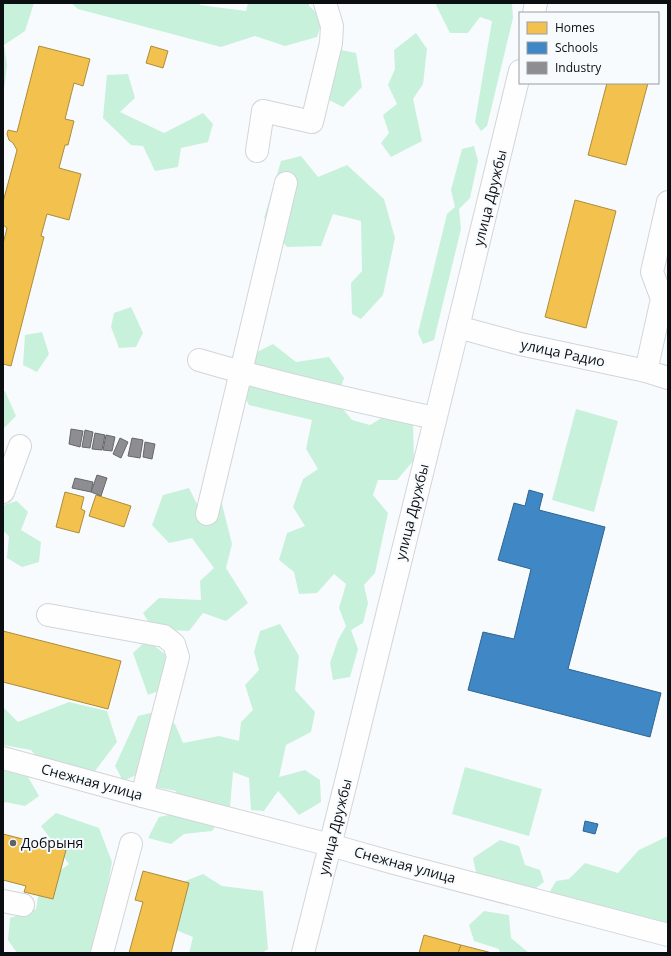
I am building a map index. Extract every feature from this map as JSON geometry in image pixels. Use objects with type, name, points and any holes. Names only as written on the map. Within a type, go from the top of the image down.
[{"type":"street","points":[[257,151],[263,111],[312,122],[331,43],[332,26],[325,3]]},
{"type":"street","name":"улица Дружбы","points":[[303,953],[519,75]]},
{"type":"street","points":[[207,514],[286,183]]},
{"type":"street","points":[[646,372],[662,299],[660,274],[668,202]]},
{"type":"street","name":"улица Радио","points":[[458,327],[520,344],[668,378]]},
{"type":"street","points":[[199,360],[344,398],[435,418]]},
{"type":"street","points":[[3,492],[20,446]]},
{"type":"street","points":[[48,615],[164,636],[174,644],[178,657],[142,796]]},
{"type":"street","name":"Снежная улица","points":[[3,758],[668,935]]},
{"type":"street","points":[[102,953],[131,844]]},
{"type":"green space","points":[[3,3],[34,3],[25,31],[4,45],[7,65],[3,99]]},
{"type":"green space","points":[[71,3],[199,3],[200,5],[246,11],[248,3],[309,3],[309,6],[323,19],[317,37],[285,46],[255,36],[221,47],[78,9]]},
{"type":"green space","points":[[435,3],[512,3],[513,18],[487,126],[481,131],[475,122],[492,21],[480,17],[468,33],[450,33]]},
{"type":"green space","points":[[416,33],[427,49],[423,84],[413,99],[422,141],[391,157],[381,143],[389,133],[383,115],[397,104],[388,85],[395,69],[394,50]]},
{"type":"green space","points":[[341,50],[356,53],[362,87],[343,107],[329,100],[324,80]]},
{"type":"green space","points":[[128,74],[135,98],[120,112],[164,133],[203,113],[213,124],[208,142],[181,148],[178,167],[155,171],[143,146],[131,145],[103,118],[107,75]]},
{"type":"green space","points":[[474,146],[478,161],[470,198],[459,209],[461,229],[434,340],[423,344],[418,333],[447,214],[455,207],[451,190],[462,149]]},
{"type":"green space","points":[[301,156],[318,177],[347,165],[384,199],[395,238],[383,295],[361,319],[352,314],[351,283],[362,271],[361,221],[333,214],[321,246],[287,247],[264,218],[281,161]]},
{"type":"green space","points":[[131,307],[143,333],[136,347],[119,348],[111,327],[114,313]]},
{"type":"green space","points":[[42,332],[49,354],[37,372],[23,365],[25,335]]},
{"type":"green space","points":[[273,344],[296,362],[329,357],[344,378],[336,401],[352,420],[370,425],[393,411],[413,423],[414,460],[397,480],[378,480],[373,495],[388,513],[375,573],[364,585],[368,603],[363,623],[351,630],[358,649],[350,677],[333,680],[330,663],[338,640],[346,626],[339,608],[346,584],[334,574],[317,593],[299,594],[294,572],[279,560],[287,533],[305,526],[293,507],[303,479],[318,469],[306,449],[312,420],[249,405],[237,385],[255,353]]},
{"type":"green space","points":[[3,391],[5,391],[16,416],[3,429]]},
{"type":"green space","points":[[576,409],[618,421],[594,512],[552,500]]},
{"type":"green space","points":[[189,488],[200,510],[222,504],[232,544],[226,568],[248,603],[226,621],[203,613],[189,631],[153,629],[143,613],[159,598],[201,600],[200,581],[214,568],[192,538],[169,543],[152,525],[163,495]]},
{"type":"green space","points":[[17,501],[28,512],[21,530],[41,542],[39,562],[22,567],[7,558],[9,536],[3,531],[3,505]]},
{"type":"green space","points":[[280,624],[299,656],[295,690],[315,712],[311,732],[286,745],[279,777],[305,770],[320,780],[321,802],[299,815],[278,791],[264,811],[251,810],[249,778],[233,772],[230,808],[212,831],[184,834],[171,844],[148,838],[159,817],[179,813],[176,791],[155,787],[143,772],[123,781],[115,766],[138,716],[159,711],[175,724],[183,743],[219,736],[239,741],[241,722],[253,710],[245,685],[259,670],[254,652],[260,631]]},
{"type":"green space","points":[[147,640],[166,655],[161,690],[148,695],[133,653]]},
{"type":"green space","points":[[69,702],[107,711],[117,742],[95,771],[41,762],[31,750],[3,745],[3,707],[18,722]]},
{"type":"green space","points":[[465,767],[542,789],[529,836],[452,814]]},
{"type":"green space","points":[[3,770],[28,777],[39,796],[25,806],[5,802],[3,807]]},
{"type":"green space","points":[[56,813],[99,828],[112,862],[96,951],[95,953],[17,953],[8,940],[10,918],[36,909],[40,885],[69,864],[41,826]]},
{"type":"green space","points":[[668,836],[668,921],[664,924],[549,893],[556,881],[569,879],[585,863],[618,873],[639,850]]},
{"type":"green space","points":[[500,840],[519,846],[525,865],[540,870],[544,882],[531,892],[477,877],[473,858]]},
{"type":"green space","points":[[203,874],[222,886],[263,891],[268,949],[262,953],[189,953],[193,937],[171,928],[173,886]]},
{"type":"green space","points":[[484,911],[509,915],[511,938],[529,953],[500,953],[499,949],[474,941],[469,925]]},
{"type":"building: Homes","points":[[39,46],[90,59],[83,86],[74,83],[65,119],[74,121],[68,145],[65,145],[59,168],[81,174],[69,220],[47,214],[41,236],[44,237],[11,366],[3,364],[3,244],[7,228],[3,225],[3,202],[17,150],[13,143],[9,140],[7,134],[8,130],[17,132]]},
{"type":"building: Homes","points":[[151,46],[168,51],[163,68],[146,63]]},
{"type":"building: Homes","points":[[607,84],[648,84],[626,165],[588,155]]},
{"type":"building: Homes","points":[[575,200],[616,211],[586,328],[545,317]]},
{"type":"building: Homes","points":[[65,492],[84,497],[81,509],[85,511],[79,533],[56,527]]},
{"type":"building: Homes","points":[[96,495],[131,506],[124,527],[89,516]]},
{"type":"building: Homes","points":[[3,631],[121,661],[108,709],[3,682]]},
{"type":"building: Homes","points":[[3,834],[66,850],[53,899],[24,892],[26,886],[3,880]]},
{"type":"building: Homes","points":[[143,871],[189,883],[171,953],[129,953],[143,902],[135,900]]},
{"type":"building: Homes","points":[[424,935],[461,945],[458,953],[419,953]]},
{"type":"building: Homes","points":[[461,945],[492,953],[458,953]]},
{"type":"building: Schools","points":[[529,490],[543,494],[539,510],[605,527],[568,669],[661,693],[650,737],[468,690],[483,632],[514,639],[531,569],[498,560],[514,503],[525,506]]},
{"type":"building: Schools","points":[[585,821],[598,824],[595,834],[583,831]]},
{"type":"building: Industry","points":[[71,429],[83,431],[80,447],[69,444]]},
{"type":"building: Industry","points":[[85,430],[93,432],[90,448],[82,447]]},
{"type":"building: Industry","points":[[95,433],[105,435],[102,450],[92,449]]},
{"type":"building: Industry","points":[[106,435],[115,437],[112,451],[103,450]]},
{"type":"building: Industry","points":[[120,438],[128,442],[121,458],[113,454]]},
{"type":"building: Industry","points":[[132,438],[143,440],[140,458],[128,456]]},
{"type":"building: Industry","points":[[145,442],[155,444],[152,459],[143,457]]},
{"type":"building: Industry","points":[[97,475],[107,478],[101,496],[91,492]]},
{"type":"building: Industry","points":[[75,478],[93,482],[91,492],[72,488]]},
{"type":"place","name":"Добрыня","points":[[13,843]]}]
